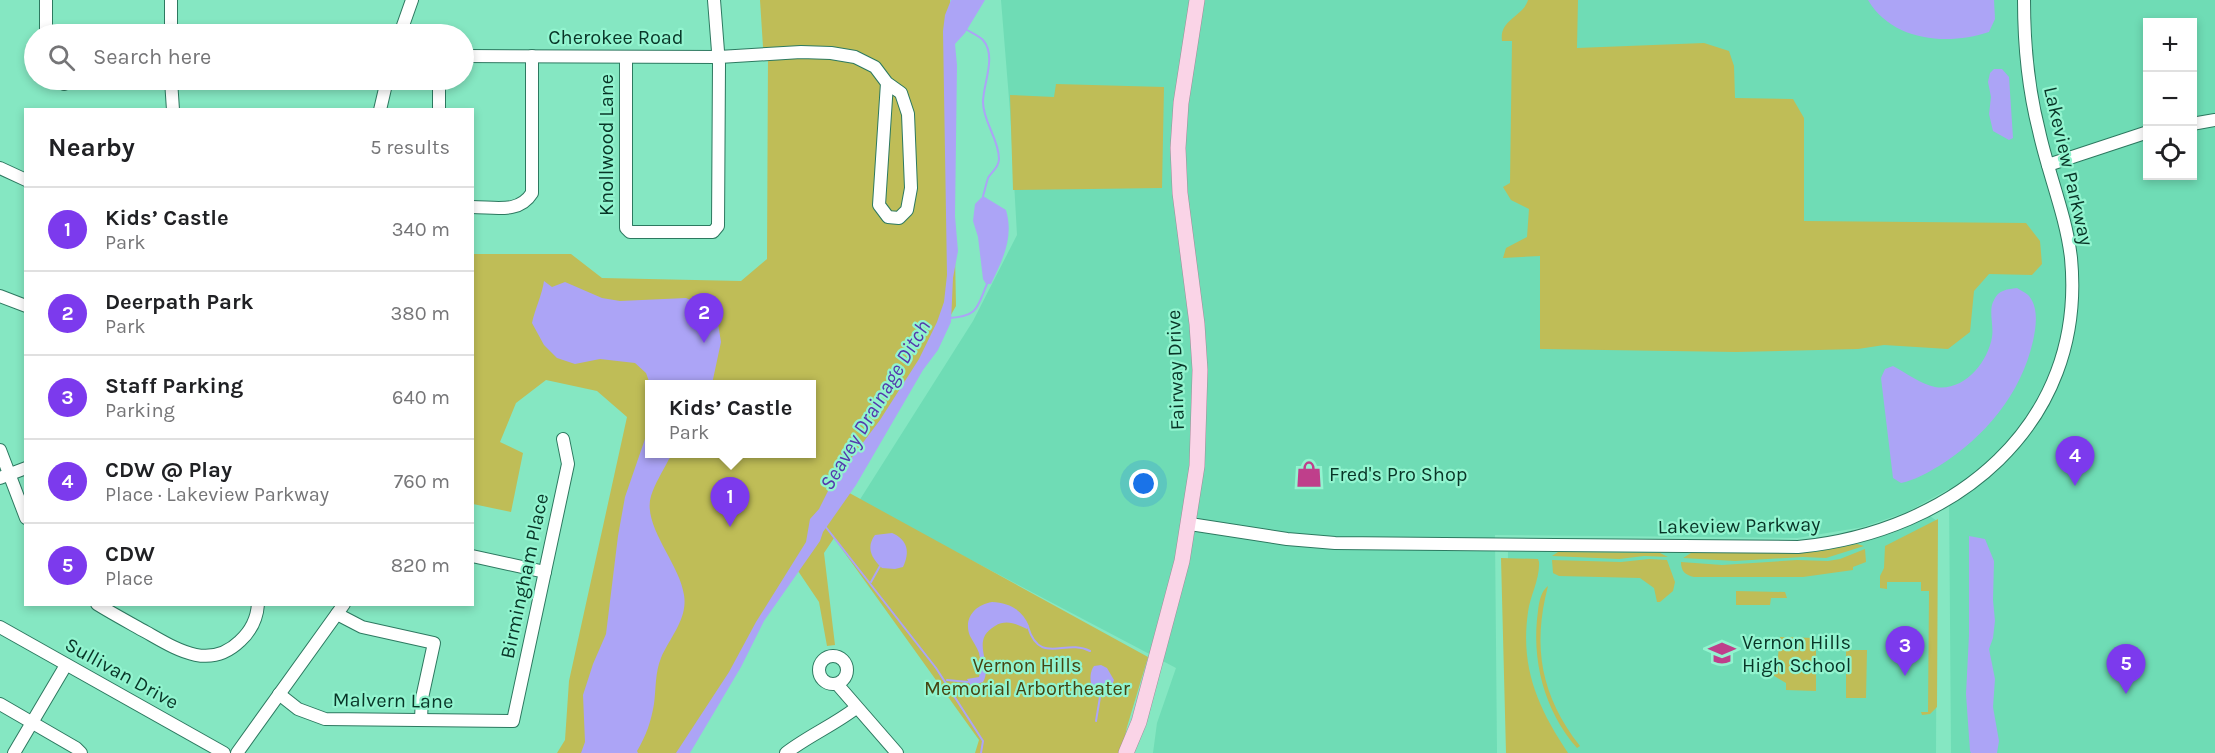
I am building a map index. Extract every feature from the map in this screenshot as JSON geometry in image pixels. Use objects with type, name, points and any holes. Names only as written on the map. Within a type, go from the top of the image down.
[{"type":"main road","name":"Fairway Drive","points":[[1125,753],[1139,722],[1150,674],[1171,605],[1190,524],[1197,466],[1200,370],[1197,324],[1180,193],[1178,148],[1181,103],[1197,0]]},
{"type":"main road","name":"Fairway Drive","points":[[1134,732],[1135,753]]},
{"type":"street","points":[[46,0],[46,24]]},
{"type":"street","points":[[171,0],[171,24]]},
{"type":"street","points":[[714,0],[719,57]]},
{"type":"street","name":"Lakeview Parkway","points":[[1190,524],[1287,539],[1344,544],[1798,547],[1843,541],[1903,522],[1969,486],[2007,452],[2034,417],[2058,370],[2068,329],[2072,279],[2065,228],[2038,129],[2030,84],[2024,0]]},
{"type":"street","points":[[403,24],[409,1]]},
{"type":"street","name":"Cherokee Road","points":[[474,56],[719,57],[802,52],[855,57],[875,67],[886,83],[901,93],[908,114],[911,188],[907,210],[899,218],[888,217],[879,205],[886,83]]},
{"type":"street","points":[[474,207],[513,207],[526,202],[532,193],[532,56]]},
{"type":"street","name":"Knollwood Lane","points":[[626,57],[626,228],[630,232],[710,233],[718,226],[719,57]]},
{"type":"street","points":[[172,90],[173,108]]},
{"type":"street","points":[[380,108],[385,90]]},
{"type":"street","points":[[439,90],[439,108]]},
{"type":"street","points":[[2197,122],[2215,120]]},
{"type":"street","points":[[2197,129],[2215,128]]},
{"type":"street","points":[[2048,165],[2143,134]]},
{"type":"street","points":[[2128,138],[2136,142],[2143,141]]},
{"type":"street","points":[[0,168],[24,179]]},
{"type":"street","points":[[0,296],[24,305]]},
{"type":"street","name":"Birmingham Place","points":[[513,721],[568,464],[563,439]]},
{"type":"street","points":[[0,450],[5,476],[24,515]]},
{"type":"street","points":[[5,476],[24,469]]},
{"type":"street","points":[[474,556],[545,572]]},
{"type":"street","points":[[101,606],[181,651],[206,656],[222,653],[243,639],[255,621],[258,606]]},
{"type":"street","points":[[237,753],[341,609],[362,627],[434,644],[422,698],[421,719]]},
{"type":"street","name":"Sullivan Drive","points":[[0,627],[224,753]]},
{"type":"street","points":[[14,753],[66,664]]},
{"type":"street","points":[[837,684],[897,753]]},
{"type":"street","name":"Malvern Lane","points":[[279,694],[298,709],[325,719],[513,721]]},
{"type":"street","points":[[0,704],[81,753]]},
{"type":"street","points":[[786,753],[800,742],[837,723],[856,708]]},
{"type":"shaded area","points":[[951,0],[985,0],[965,33],[955,44],[957,65],[955,216],[958,251],[953,278],[951,322],[938,350],[923,370],[856,485],[764,621],[741,667],[690,753],[676,753],[729,672],[756,622],[806,542],[810,519],[819,509],[831,485],[880,420],[919,359],[937,322],[944,302],[947,275],[943,31],[945,15]]},
{"type":"shaded area","points":[[1001,0],[2215,0],[2215,753],[1951,753],[1949,489],[1907,512],[1863,527],[1797,538],[1495,535],[1497,753],[1153,753],[1157,723],[1176,668],[859,501],[973,321],[1017,235]]},
{"type":"shaded area","points":[[1868,0],[1994,0],[1995,19],[1989,32],[1973,36],[1956,39],[1922,37],[1891,24],[1878,14]]},
{"type":"shaded area","points":[[1994,69],[2002,69],[2009,77],[2013,138],[2009,140],[1993,131],[1989,114],[1991,97],[1988,82],[1990,73]]},
{"type":"shaded area","points":[[983,196],[1006,210],[1009,229],[1006,248],[991,284],[986,284],[983,279],[978,237],[973,221],[975,204]]},
{"type":"shaded area","points":[[544,281],[552,287],[565,282],[602,298],[620,301],[686,298],[714,310],[721,342],[713,380],[649,380],[646,373],[635,363],[600,359],[575,364],[557,358],[544,345],[532,323]]},
{"type":"shaded area","points":[[2017,288],[2028,295],[2032,301],[2036,324],[2027,360],[2010,396],[1986,428],[1956,454],[1925,474],[1901,483],[1893,478],[1881,378],[1885,369],[1893,366],[1935,387],[1956,385],[1965,380],[1980,365],[1990,347],[1992,304],[1998,294]]},
{"type":"shaded area","points":[[645,439],[645,458],[670,458],[651,496],[650,508],[656,532],[681,583],[685,604],[681,620],[659,663],[651,717],[638,753],[581,753],[585,742],[583,695],[606,634],[625,497]]},
{"type":"shaded area","name":"Vernon Hills High School","points":[[1930,516],[1937,521],[1936,753],[1506,753],[1508,552],[1804,553],[1856,544],[1895,532]]},
{"type":"shaded area","points":[[892,533],[901,539],[906,547],[905,562],[903,567],[882,568],[871,552],[872,539],[875,535]]},
{"type":"shaded area","points":[[1969,536],[1985,539],[1994,561],[1995,621],[1989,649],[1995,679],[1993,707],[1999,741],[1997,753],[1971,753],[1970,751],[1966,694],[1969,635]]},
{"type":"shaded area","points":[[992,602],[1004,604],[1019,611],[1029,626],[1027,629],[1015,624],[1003,623],[987,632],[983,645],[986,675],[983,682],[971,686],[967,679],[979,677],[980,665],[979,653],[968,629],[969,618],[980,606]]},
{"type":"shaded area","points":[[1101,665],[1107,668],[1114,680],[1108,696],[1098,695],[1092,687],[1091,676],[1094,666]]},
{"type":"green space","name":"Vernon Hills Memorial Arbortheater","points":[[760,0],[950,0],[956,306],[898,408],[844,490],[1148,657],[1121,753],[975,753],[979,740],[834,538],[824,553],[835,645],[827,646],[819,602],[796,568],[681,753],[557,753],[565,740],[569,681],[627,417],[597,391],[546,380],[516,403],[500,442],[523,453],[511,512],[474,504],[474,254],[571,254],[602,278],[741,281],[767,259],[768,56],[763,47]]},
{"type":"green space","points":[[1528,0],[1578,0],[1577,48],[1704,43],[1729,51],[1734,66],[1735,98],[1793,99],[1804,118],[1804,221],[2026,223],[2040,241],[2042,264],[2032,275],[1989,274],[1974,291],[1970,332],[1948,349],[1884,345],[1858,349],[1736,352],[1540,349],[1540,256],[1503,258],[1506,248],[1527,237],[1529,209],[1511,200],[1503,187],[1510,183],[1512,41],[1502,41],[1502,34],[1504,28]]},
{"type":"green space","points":[[1056,84],[1164,87],[1162,188],[1013,190],[1010,95],[1054,97]]},
{"type":"green space","points":[[1938,519],[1937,707],[1930,714],[1922,715],[1921,712],[1928,712],[1929,591],[1921,591],[1921,582],[1887,582],[1887,589],[1880,588],[1880,576],[1884,568],[1885,546]]},
{"type":"green space","points":[[1857,544],[1864,546],[1826,558],[1735,561],[1683,558],[1691,553],[1815,552]]},
{"type":"green space","points":[[1865,549],[1866,562],[1853,567],[1853,570],[1803,577],[1694,577],[1684,572],[1681,565],[1681,562],[1722,565],[1797,560],[1828,561]]},
{"type":"green space","points":[[1558,552],[1660,553],[1668,557],[1644,556],[1619,559],[1552,556]]},
{"type":"green space","points":[[1501,558],[1538,559],[1538,575],[1529,606],[1526,632],[1529,669],[1540,703],[1568,753],[1506,753]]},
{"type":"green space","points":[[1552,560],[1621,562],[1667,560],[1675,582],[1673,591],[1660,602],[1657,602],[1654,588],[1640,578],[1559,576],[1553,573]]},
{"type":"green space","points":[[1548,586],[1541,630],[1543,670],[1556,708],[1580,746],[1577,748],[1556,718],[1542,684],[1536,647],[1536,629],[1540,600]]},
{"type":"green space","points":[[1736,591],[1785,592],[1787,598],[1771,598],[1770,605],[1736,605]]},
{"type":"green space","points":[[1780,637],[1816,638],[1816,691],[1786,690],[1786,683],[1771,674],[1778,656]]},
{"type":"green space","points":[[1846,650],[1867,650],[1866,698],[1846,698]]},
{"type":"waterway","points":[[967,30],[983,40],[989,54],[983,102],[999,162],[988,178],[983,196]]},
{"type":"waterway","points":[[950,318],[967,315],[976,309],[987,284]]},
{"type":"waterway","points":[[825,526],[936,668],[983,741],[981,753]]},
{"type":"waterway","points":[[871,582],[880,566]]},
{"type":"waterway","points":[[1028,627],[1033,639],[1046,648],[1071,647],[1090,651]]},
{"type":"waterway","points":[[947,680],[968,682]]},
{"type":"waterway","points":[[1096,721],[1100,697]]},
{"type":"place","name":"Deerpath Park","points":[[704,343]]},
{"type":"place","name":"Fred's Pro Shop","points":[[1309,474]]},
{"type":"place","name":"CDW @ Play","points":[[2075,486]]},
{"type":"place","name":"Kids’ Castle","points":[[730,527]]},
{"type":"place","name":"Vernon Hills High School","points":[[1722,653]]},
{"type":"place","name":"Staff Parking","points":[[1905,676]]},
{"type":"place","name":"CDW","points":[[2126,694]]},
{"type":"water label","name":"Seavey Drainage Ditch","points":[[875,405]]}]
